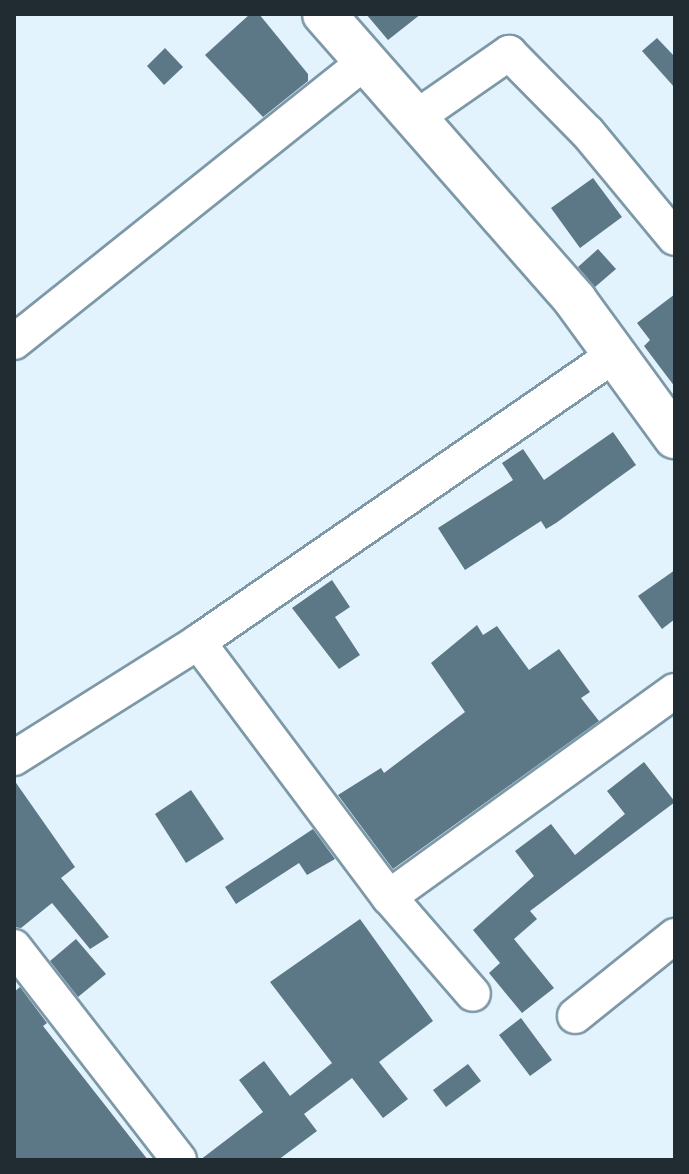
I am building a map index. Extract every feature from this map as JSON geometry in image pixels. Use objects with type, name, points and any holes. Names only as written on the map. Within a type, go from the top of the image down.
[{"type":"street","points":[[324,14],[617,353],[675,437]]},
{"type":"street","points":[[414,119],[509,53],[588,133],[675,238]]},
{"type":"street","points":[[14,342],[366,61]]},
{"type":"street","points":[[14,758],[198,642],[617,353]]},
{"type":"street","points":[[198,642],[389,897],[473,994]]},
{"type":"street","points":[[389,897],[675,691]]},
{"type":"street","points":[[575,1016],[675,936]]},
{"type":"street","points":[[14,947],[179,1160]]},
{"type":"building","points":[[250,14],[259,14],[308,74],[308,81],[263,117],[205,55]]},
{"type":"building","points":[[366,14],[421,14],[388,40]]},
{"type":"building","points":[[657,38],[675,57],[675,88],[642,51]]},
{"type":"building","points":[[165,48],[183,67],[164,85],[147,66]]},
{"type":"building","points":[[593,178],[622,217],[580,248],[551,208]]},
{"type":"building","points":[[598,249],[616,269],[595,287],[578,267]]},
{"type":"building","points":[[675,294],[675,387],[644,346],[650,340],[637,323]]},
{"type":"building","points":[[613,432],[636,465],[556,523],[546,529],[541,521],[465,570],[438,528],[513,480],[502,463],[523,449],[544,480]]},
{"type":"building","points":[[675,570],[675,619],[662,629],[638,596]]},
{"type":"building","points":[[332,580],[350,607],[335,617],[360,655],[339,669],[292,608]]},
{"type":"building","points":[[477,625],[483,635],[497,626],[529,670],[559,649],[590,692],[581,698],[599,721],[393,869],[338,795],[381,768],[384,773],[465,712],[431,663]]},
{"type":"building","points":[[644,762],[675,802],[530,911],[537,919],[514,939],[554,988],[522,1013],[489,973],[500,963],[473,930],[534,876],[515,851],[551,824],[575,855],[625,814],[607,791]]},
{"type":"building","points":[[14,780],[75,867],[61,878],[109,937],[90,949],[52,903],[21,928],[14,927]]},
{"type":"building","points":[[191,790],[224,839],[186,863],[155,814]]},
{"type":"building","points":[[313,829],[335,859],[307,875],[299,863],[236,904],[225,887]]},
{"type":"building","points":[[360,919],[433,1021],[379,1062],[408,1099],[383,1118],[352,1078],[304,1114],[317,1131],[278,1160],[200,1160],[263,1112],[239,1080],[264,1061],[290,1096],[332,1063],[270,982]]},
{"type":"building","points":[[76,939],[106,974],[78,997],[50,961]]},
{"type":"building","points":[[20,987],[47,1023],[43,1026],[148,1160],[14,1160],[14,992]]},
{"type":"building","points":[[521,1018],[552,1060],[530,1076],[499,1035]]},
{"type":"building","points":[[468,1064],[481,1081],[446,1107],[433,1090]]}]
